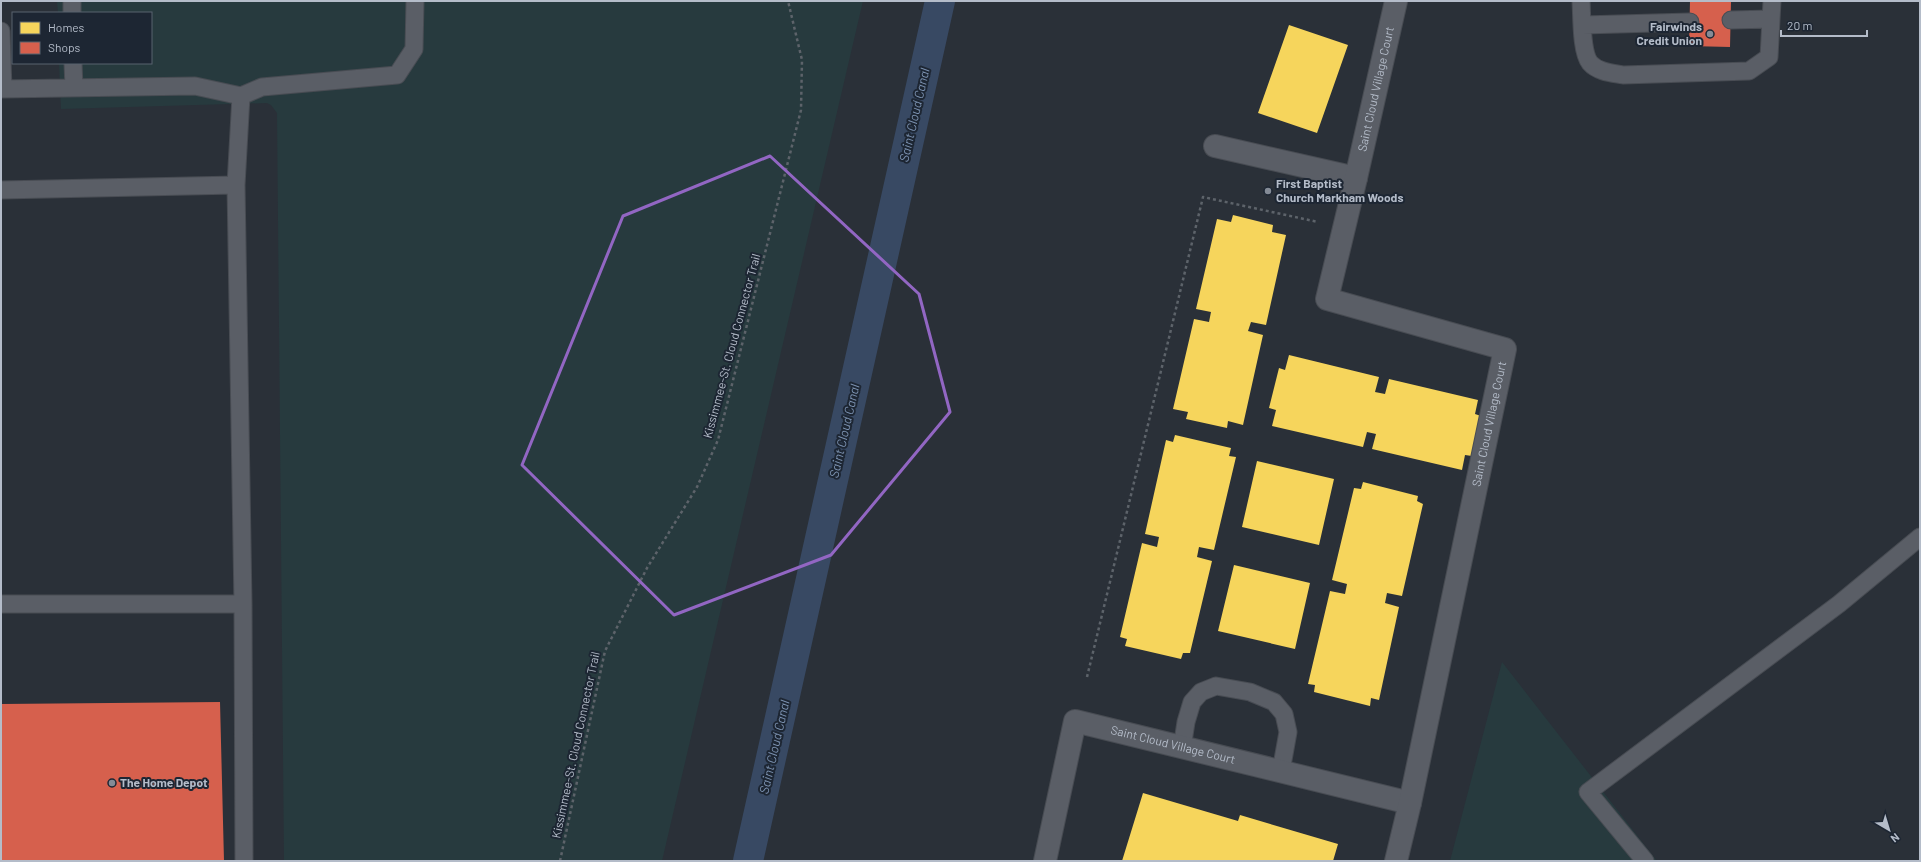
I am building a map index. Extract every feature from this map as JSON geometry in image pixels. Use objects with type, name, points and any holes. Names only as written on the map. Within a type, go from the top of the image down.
[{"type":"street","name":"Saint Cloud Village Court","points":[[1396,1],[1327,299],[1506,349],[1410,803],[1396,861]]},
{"type":"street","points":[[1215,146],[1356,178]]},
{"type":"street","name":"Saint Cloud Village Court","points":[[1045,861],[1076,721],[1410,803]]},
{"type":"lane","points":[[72,1],[72,12]]},
{"type":"lane","points":[[1,31],[2,89],[194,86],[241,96],[262,87],[397,75],[414,49],[415,1]]},
{"type":"lane","points":[[1582,1],[1586,53],[1590,64],[1605,72],[1623,75],[1749,71],[1768,57],[1772,1]]},
{"type":"lane","points":[[1731,20],[1771,18]]},
{"type":"lane","points":[[1583,25],[1690,22]]},
{"type":"lane","points":[[73,64],[74,88]]},
{"type":"lane","points":[[241,96],[236,185],[243,604],[244,861]]},
{"type":"lane","points":[[1,190],[236,185]]},
{"type":"lane","points":[[1645,861],[1588,792],[1839,604],[1920,537]]},
{"type":"lane","points":[[1,604],[243,604]]},
{"type":"lane","points":[[1182,748],[1186,722],[1192,702],[1201,692],[1216,686],[1250,692],[1274,702],[1284,714],[1288,732],[1282,771]]},
{"type":"path","name":"Kissimmee-St. Cloud Connector Trail","points":[[560,861],[605,651],[647,568],[697,487],[718,440],[777,212],[801,110],[802,60],[788,1]]},
{"type":"path","points":[[1087,677],[1203,197],[1344,228]]},
{"type":"highlighted area","points":[[770,156],[919,294],[950,412],[831,555],[674,615],[522,465],[623,216]]},
{"type":"green space","points":[[57,1],[863,1],[662,861],[284,861],[277,113],[271,105],[267,103],[61,109],[59,64],[152,64],[152,12],[58,12]]},
{"type":"green space","points":[[1502,662],[1657,861],[1450,861]]},
{"type":"building: Homes","points":[[1289,25],[1348,45],[1317,133],[1258,113]]},
{"type":"building: Homes","points":[[1233,215],[1273,225],[1272,232],[1286,235],[1266,325],[1251,322],[1248,331],[1263,335],[1243,425],[1228,421],[1227,428],[1186,419],[1188,412],[1173,409],[1194,319],[1209,322],[1211,312],[1196,309],[1217,219],[1231,222]]},
{"type":"building: Homes","points":[[1289,355],[1379,377],[1375,392],[1385,394],[1389,379],[1478,400],[1475,414],[1481,416],[1472,456],[1465,455],[1462,470],[1372,449],[1376,434],[1367,432],[1363,447],[1272,426],[1276,410],[1269,408],[1279,368],[1285,370]]},
{"type":"building: Homes","points":[[1175,435],[1231,448],[1229,456],[1236,457],[1214,550],[1199,547],[1197,557],[1212,561],[1190,653],[1183,653],[1181,659],[1125,646],[1127,639],[1120,637],[1142,543],[1157,547],[1159,537],[1145,534],[1166,440],[1173,442]]},
{"type":"building: Homes","points":[[1257,461],[1334,479],[1319,545],[1242,527]]},
{"type":"building: Homes","points":[[1363,482],[1418,496],[1417,501],[1423,504],[1402,596],[1387,593],[1385,603],[1399,607],[1379,700],[1371,698],[1370,706],[1314,692],[1315,685],[1308,684],[1330,591],[1345,594],[1347,584],[1332,580],[1354,488],[1361,489]]},
{"type":"building: Homes","points":[[1234,565],[1310,583],[1295,649],[1218,631]]},
{"type":"building: Homes","points":[[1143,793],[1238,821],[1240,815],[1338,844],[1333,861],[1122,861]]},
{"type":"building: Shops","name":"Fairwinds Credit Union","points":[[1690,1],[1731,1],[1730,47],[1689,46]]},
{"type":"building: Shops","name":"The Home Depot","points":[[220,702],[224,861],[1,861],[1,704]]},
{"type":"waterway","name":"Saint Cloud Canal","points":[[748,861],[940,1]]},
{"type":"place","name":"Fairwinds Credit Union","points":[[1710,34]]},
{"type":"place","name":"First Baptist Church Markham Woods","points":[[1268,191]]},
{"type":"place","name":"The Home Depot","points":[[112,783]]}]
